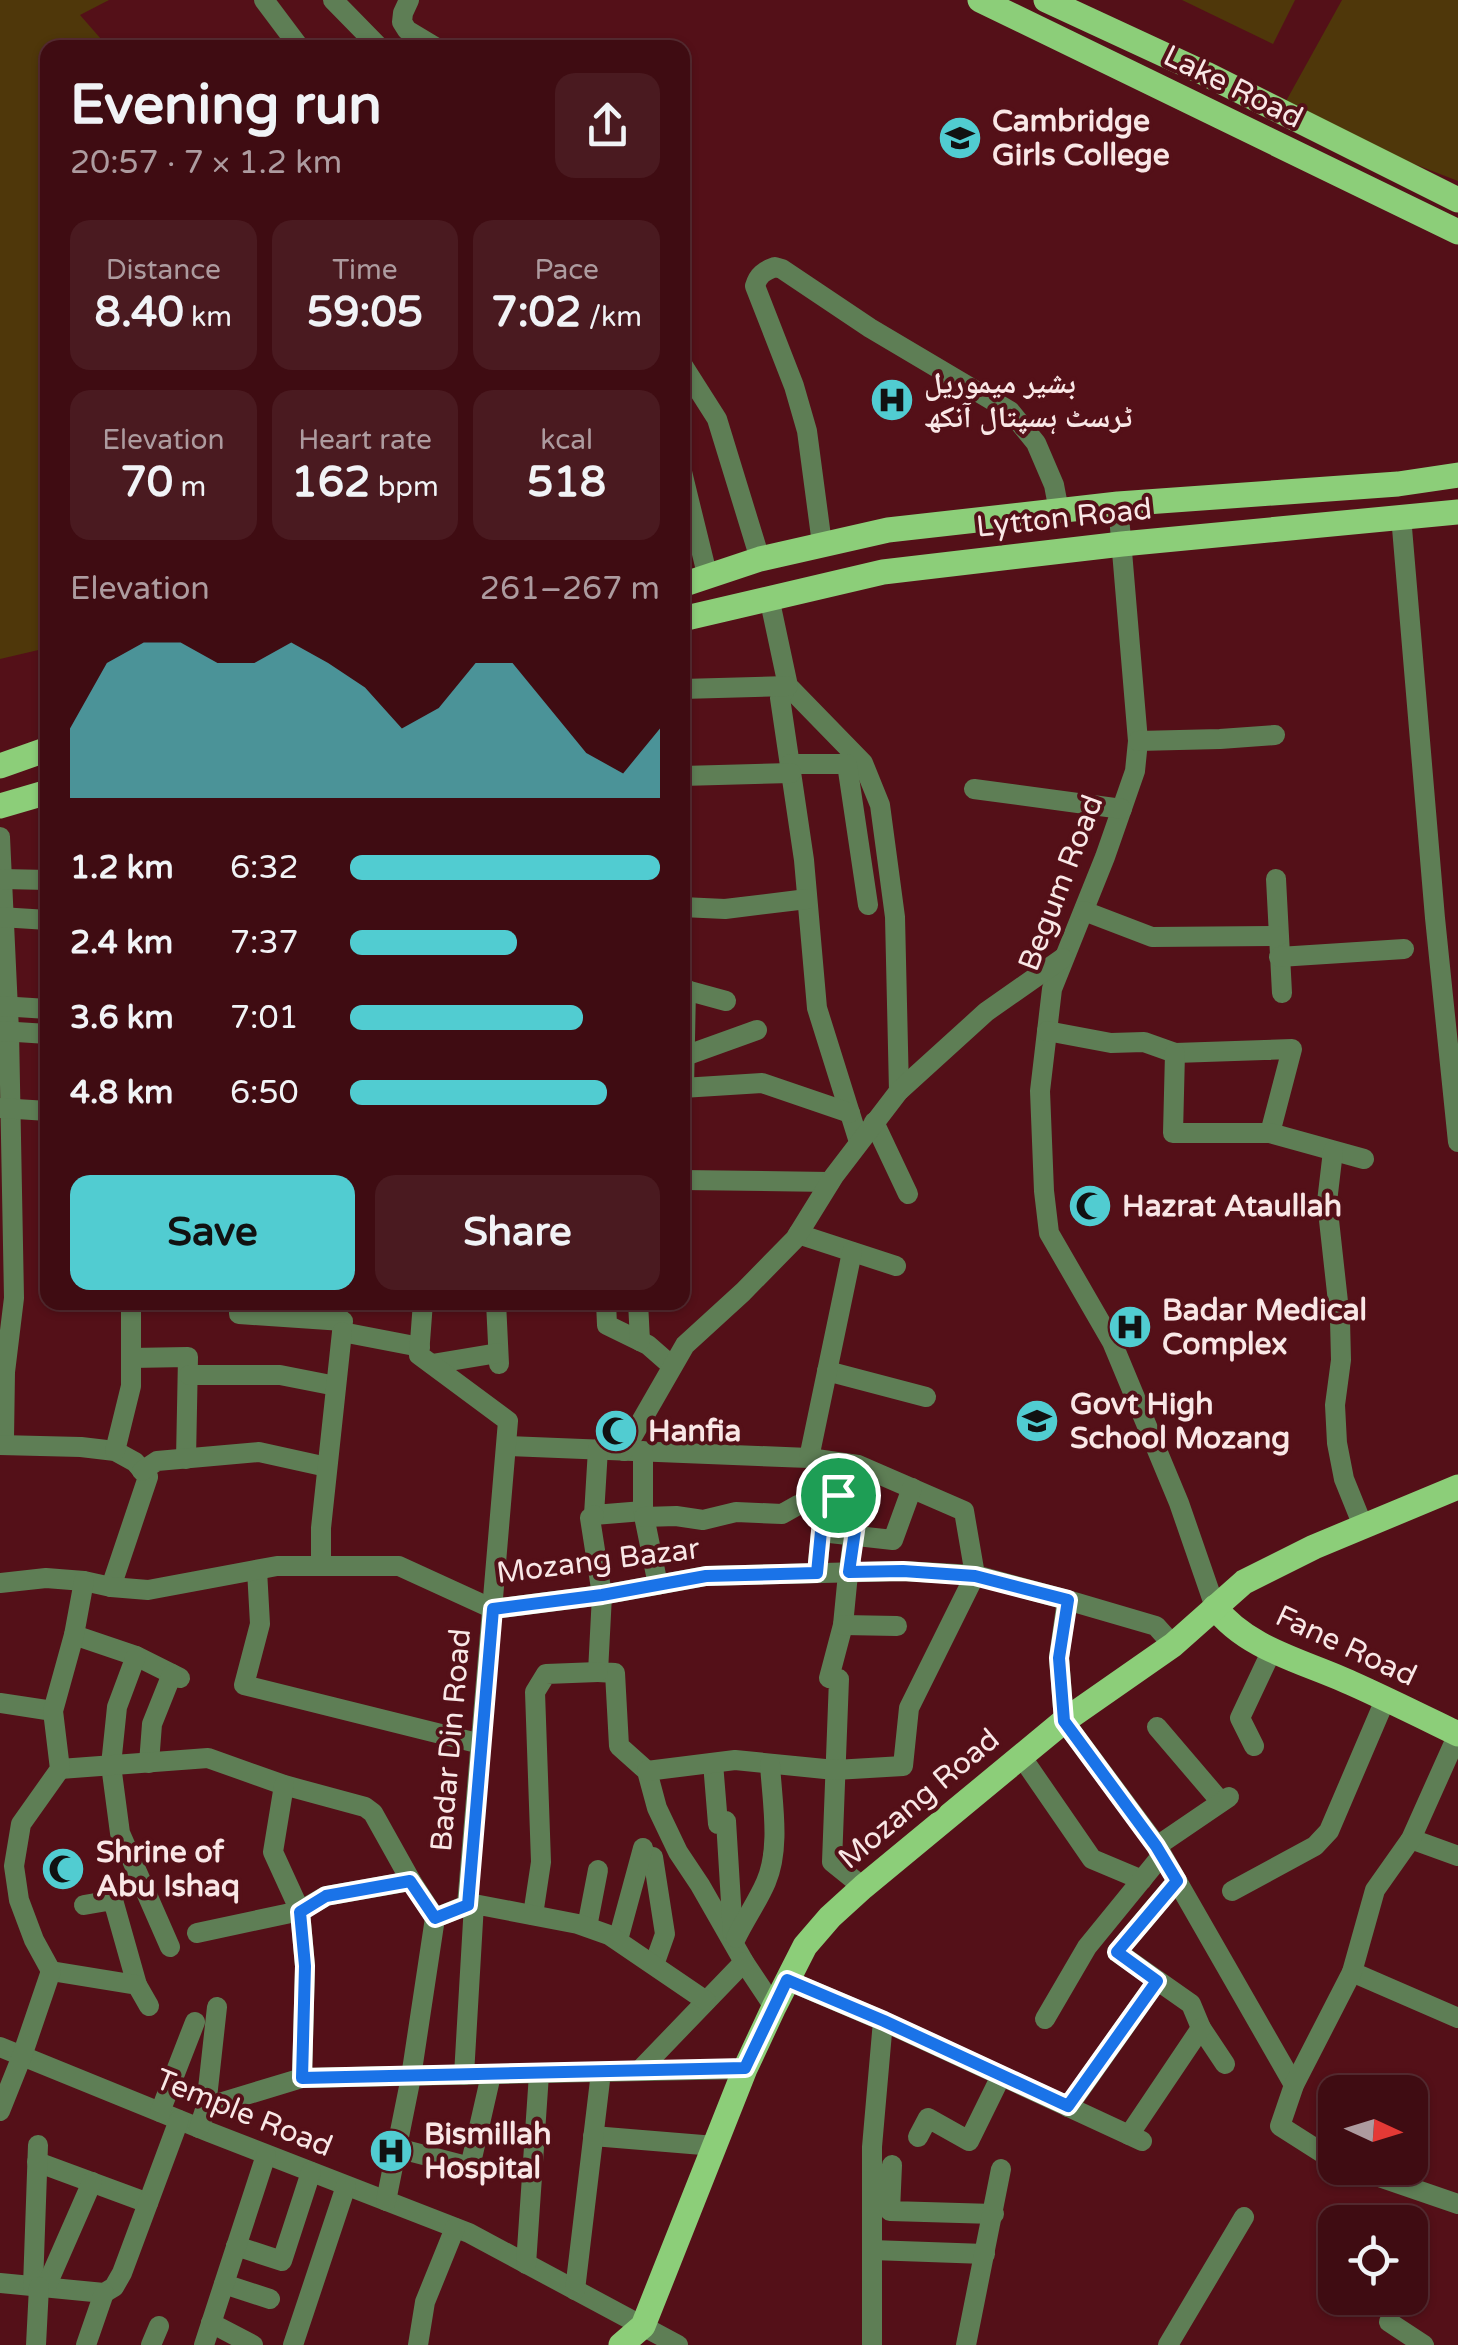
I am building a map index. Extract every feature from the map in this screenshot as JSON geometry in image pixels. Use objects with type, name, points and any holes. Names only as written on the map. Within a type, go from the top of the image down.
[{"type":"main road","name":"Lake Road","points":[[980,0],[1458,232]]},
{"type":"main road","points":[[1046,0],[1206,74],[1458,200]]},
{"type":"main road","points":[[1446,477],[1458,460]]},
{"type":"main road","name":"Lytton Road","points":[[695,582],[760,559],[888,530],[1118,504],[1398,484],[1446,477]]},
{"type":"main road","name":"Lytton Road","points":[[690,616],[883,572],[1122,544],[1458,512]]},
{"type":"main road","points":[[0,806],[38,794],[10,762],[40,753]]},
{"type":"main road","name":"Mozang Road","points":[[621,2345],[642,2326],[745,2068],[774,2006],[805,1946],[830,1917],[1064,1721],[1173,1645],[1244,1582],[1458,1487]]},
{"type":"main road","name":"Fane Road","points":[[1215,1607],[1241,1632],[1272,1650],[1353,1683],[1458,1734]]},
{"type":"street","points":[[264,0],[294,40]]},
{"type":"street","points":[[333,0],[372,40]]},
{"type":"street","points":[[409,0],[402,22],[407,30],[424,40]]},
{"type":"street","points":[[822,544],[807,432],[794,386],[755,286],[765,270],[774,266],[1010,410],[1036,443],[1054,485],[1059,512]]},
{"type":"street","points":[[692,395],[717,419],[760,559]]},
{"type":"street","name":"Begum Road","points":[[1118,504],[1138,741],[1135,771],[1052,988],[1040,1091],[1044,1191],[1050,1233],[1112,1342],[1179,1503],[1215,1607]]},
{"type":"street","points":[[1401,516],[1458,1142]]},
{"type":"street","points":[[690,540],[695,582]]},
{"type":"street","points":[[769,597],[788,686],[863,762],[880,805],[895,917],[899,1090]]},
{"type":"street","points":[[690,689],[788,686]]},
{"type":"street","points":[[788,686],[780,698],[817,1008],[859,1142]]},
{"type":"street","points":[[1138,741],[1275,734]]},
{"type":"street","points":[[690,775],[847,764],[868,905]]},
{"type":"street","points":[[974,789],[1122,809]]},
{"type":"street","points":[[0,837],[6,1210],[14,1298],[5,1372],[4,1438],[0,1445],[115,1451],[135,1462],[148,1477],[111,1587]]},
{"type":"street","points":[[2,880],[40,880]]},
{"type":"street","points":[[1276,880],[1282,993]]},
{"type":"street","points":[[690,907],[726,909],[807,899]]},
{"type":"street","points":[[1084,911],[1152,937],[1404,949]]},
{"type":"street","points":[[1435,918],[1458,916]]},
{"type":"street","points":[[2,918],[40,920]]},
{"type":"street","points":[[658,1585],[633,1451],[685,1345],[798,1234],[830,1182],[899,1090],[986,1012],[1065,957]]},
{"type":"street","points":[[690,991],[726,1001]]},
{"type":"street","points":[[4,1006],[40,1008]]},
{"type":"street","points":[[690,1055],[758,1030]]},
{"type":"street","points":[[4,1031],[40,1033]]},
{"type":"street","points":[[1047,1031],[1111,1043],[1144,1042],[1175,1052],[1292,1049],[1270,1134]]},
{"type":"street","points":[[1175,1052],[1173,1133],[1270,1134],[1364,1159]]},
{"type":"street","points":[[690,1088],[762,1083],[850,1114]]},
{"type":"street","points":[[5,1108],[40,1110]]},
{"type":"street","points":[[874,1122],[908,1194]]},
{"type":"street","points":[[1333,1151],[1326,1202],[1340,1320],[1337,1444],[1344,1479],[1363,1526]]},
{"type":"street","points":[[690,1180],[830,1182]]},
{"type":"street","points":[[798,1234],[896,1266]]},
{"type":"street","points":[[817,1573],[824,1500],[818,1459],[827,1371],[852,1252]]},
{"type":"street","points":[[115,1451],[130,1386],[131,1310]]},
{"type":"street","points":[[239,1310],[239,1314],[319,1311],[343,1321],[321,1528],[322,1566]]},
{"type":"street","points":[[423,1310],[426,1356],[508,1421],[507,1446],[818,1459],[858,1465],[964,1511],[975,1576],[908,1708],[902,1766],[836,1770],[735,1760],[647,1771]]},
{"type":"street","points":[[342,1332],[426,1356],[498,1359],[496,1310]]},
{"type":"street","points":[[606,1310],[607,1325],[648,1345],[672,1366]]},
{"type":"street","points":[[638,1310],[640,1341]]},
{"type":"street","points":[[131,1358],[188,1357],[186,1459]]},
{"type":"street","points":[[827,1371],[926,1398]]},
{"type":"street","points":[[189,1375],[280,1375],[336,1386]]},
{"type":"street","name":"Badar Din Road","points":[[435,1918],[468,1905],[507,1446]]},
{"type":"street","points":[[598,1450],[594,1514],[590,1518],[602,1595],[598,1672]]},
{"type":"street","points":[[142,1470],[158,1461],[259,1452],[327,1467]]},
{"type":"street","points":[[821,1532],[893,1540],[912,1488]]},
{"type":"street","points":[[594,1514],[703,1520],[736,1512],[782,1514],[798,1505],[838,1495],[864,1496],[854,1535],[844,1625],[830,1678],[839,1679],[832,1862],[863,1886]]},
{"type":"street","name":"Mozang Bazar","points":[[0,1582],[84,1580],[148,1590],[277,1566],[399,1566],[493,1609],[706,1576],[903,1571],[975,1576],[1068,1600],[1156,1626],[1173,1645]]},
{"type":"street","points":[[257,1570],[260,1624],[244,1686],[481,1744]]},
{"type":"street","points":[[0,2111],[52,1971],[34,1940],[19,1900],[14,1866],[21,1824],[60,1769],[54,1711],[84,1580]]},
{"type":"street","points":[[1068,1600],[1059,1658],[1064,1721],[1159,1851],[1294,2086]]},
{"type":"street","points":[[844,1625],[897,1626]]},
{"type":"street","points":[[74,1635],[136,1656],[176,1676],[152,1724],[149,1763]]},
{"type":"street","points":[[1254,1746],[1240,1718],[1272,1650]]},
{"type":"street","points":[[136,1656],[117,1707],[111,1766],[120,1834],[170,1946]]},
{"type":"street","points":[[533,1915],[541,1862],[534,1692],[546,1674],[615,1673],[618,1746],[647,1771],[657,1808],[678,1852],[774,2006]]},
{"type":"street","points":[[1232,1891],[1315,1846],[1329,1831],[1385,1700]]},
{"type":"street","points":[[0,1703],[54,1711]]},
{"type":"street","points":[[1045,2020],[1087,1948],[1142,1880],[1159,1851],[1226,1799],[1157,1727]]},
{"type":"street","points":[[1318,2150],[1280,2126],[1294,2086],[1352,1972],[1375,1890],[1411,1839],[1458,1734]]},
{"type":"street","points":[[1021,1756],[1092,1859],[1142,1880]]},
{"type":"street","points":[[60,1769],[208,1758],[284,1786],[365,1806],[373,1812],[435,1918],[411,2076],[386,2201]]},
{"type":"street","points":[[713,1763],[718,1824],[726,1821],[734,1942]]},
{"type":"street","points":[[734,1942],[771,1866],[770,1764]]},
{"type":"street","points":[[284,1786],[273,1852],[300,1912],[305,1966],[302,2078]]},
{"type":"street","points":[[1411,1839],[1458,1856]]},
{"type":"street","points":[[618,1940],[648,1852],[666,1934],[654,1965]]},
{"type":"street","points":[[587,1927],[598,1870]]},
{"type":"street","points":[[197,1933],[300,1912],[326,1896],[410,1881]]},
{"type":"street","points":[[1177,1881],[1117,1952],[1191,2004],[1201,2028],[1225,2064]]},
{"type":"street","points":[[84,1905],[114,1900],[137,1985],[149,2006]]},
{"type":"street","points":[[464,2075],[474,1904],[609,1934],[706,2001]]},
{"type":"street","points":[[639,2071],[744,1962]]},
{"type":"street","points":[[52,1971],[137,1985]]},
{"type":"street","points":[[1352,1972],[1458,2018]]},
{"type":"street","points":[[787,1980],[1136,2138],[1201,2028]]},
{"type":"street","points":[[1068,2106],[1157,1981]]},
{"type":"street","points":[[199,2128],[206,2107],[216,2007]]},
{"type":"street","points":[[872,2345],[872,2148],[884,2021]]},
{"type":"street","points":[[0,2283],[104,2293],[114,2288],[148,2203],[195,2022]]},
{"type":"street","name":"Temple Road","points":[[0,2046],[455,2228],[678,2345]]},
{"type":"street","points":[[206,2107],[302,2078],[745,2068]]},
{"type":"street","points":[[575,2290],[600,2072]]},
{"type":"street","points":[[526,2264],[539,2074]]},
{"type":"street","points":[[397,2148],[470,2168],[490,2075]]},
{"type":"street","points":[[918,2137],[928,2118],[969,2141],[1001,2076]]},
{"type":"street","points":[[593,2136],[715,2146]]},
{"type":"street","points":[[36,2345],[38,2153],[92,2182],[148,2203]]},
{"type":"street","points":[[204,2345],[266,2154]]},
{"type":"street","points":[[892,2165],[890,2211],[994,2214]]},
{"type":"street","points":[[966,2345],[1002,2170]]},
{"type":"street","points":[[236,2246],[282,2261],[310,2172]]},
{"type":"street","points":[[39,2286],[92,2182]]},
{"type":"street","points":[[1403,2185],[1458,2204]]},
{"type":"street","points":[[293,2345],[346,2186]]},
{"type":"street","points":[[1168,2345],[1244,2217]]},
{"type":"street","points":[[418,2345],[424,2302],[455,2228]]},
{"type":"street","points":[[289,2240],[324,2252]]},
{"type":"street","points":[[872,2250],[986,2254]]},
{"type":"street","points":[[224,2284],[270,2299]]},
{"type":"street","points":[[86,2345],[104,2293]]},
{"type":"street","points":[[1389,2322],[1424,2345]]},
{"type":"street","points":[[211,2323],[254,2345]]},
{"type":"shaded area","points":[[0,0],[109,0],[80,15],[102,40],[40,40],[40,650],[0,659]]},
{"type":"shaded area","points":[[1182,0],[1295,0],[1273,44]]},
{"type":"shaded area","points":[[1342,0],[1458,0],[1458,181],[1280,112]]},
{"type":"place","name":"Cambridge Girls College","points":[[960,138]]},
{"type":"place","name":"بشیر میموریل ٹرسٹ ہسپتال آنکھ","points":[[892,400]]},
{"type":"place","name":"Hazrat Ataullah","points":[[1090,1206]]},
{"type":"place","name":"Badar Medical Complex","points":[[1130,1327]]},
{"type":"place","name":"Govt High School Mozang","points":[[1037,1421]]},
{"type":"place","name":"Hanfia","points":[[616,1431]]},
{"type":"place","name":"Shrine of Abu Ishaq","points":[[63,1869]]},
{"type":"place","name":"Bismillah Hospital","points":[[391,2151]]},
{"type":"route","points":[[838,1495],[860,1496],[849,1572],[975,1576],[1068,1600],[1059,1658],[1064,1721],[1156,1846],[1177,1881],[1117,1952],[1157,1981],[1068,2106],[787,1980],[745,2068],[302,2078],[305,1966],[300,1912],[326,1896],[410,1881],[435,1918],[468,1905],[493,1609],[706,1576],[817,1573],[824,1500],[838,1495]]}]
